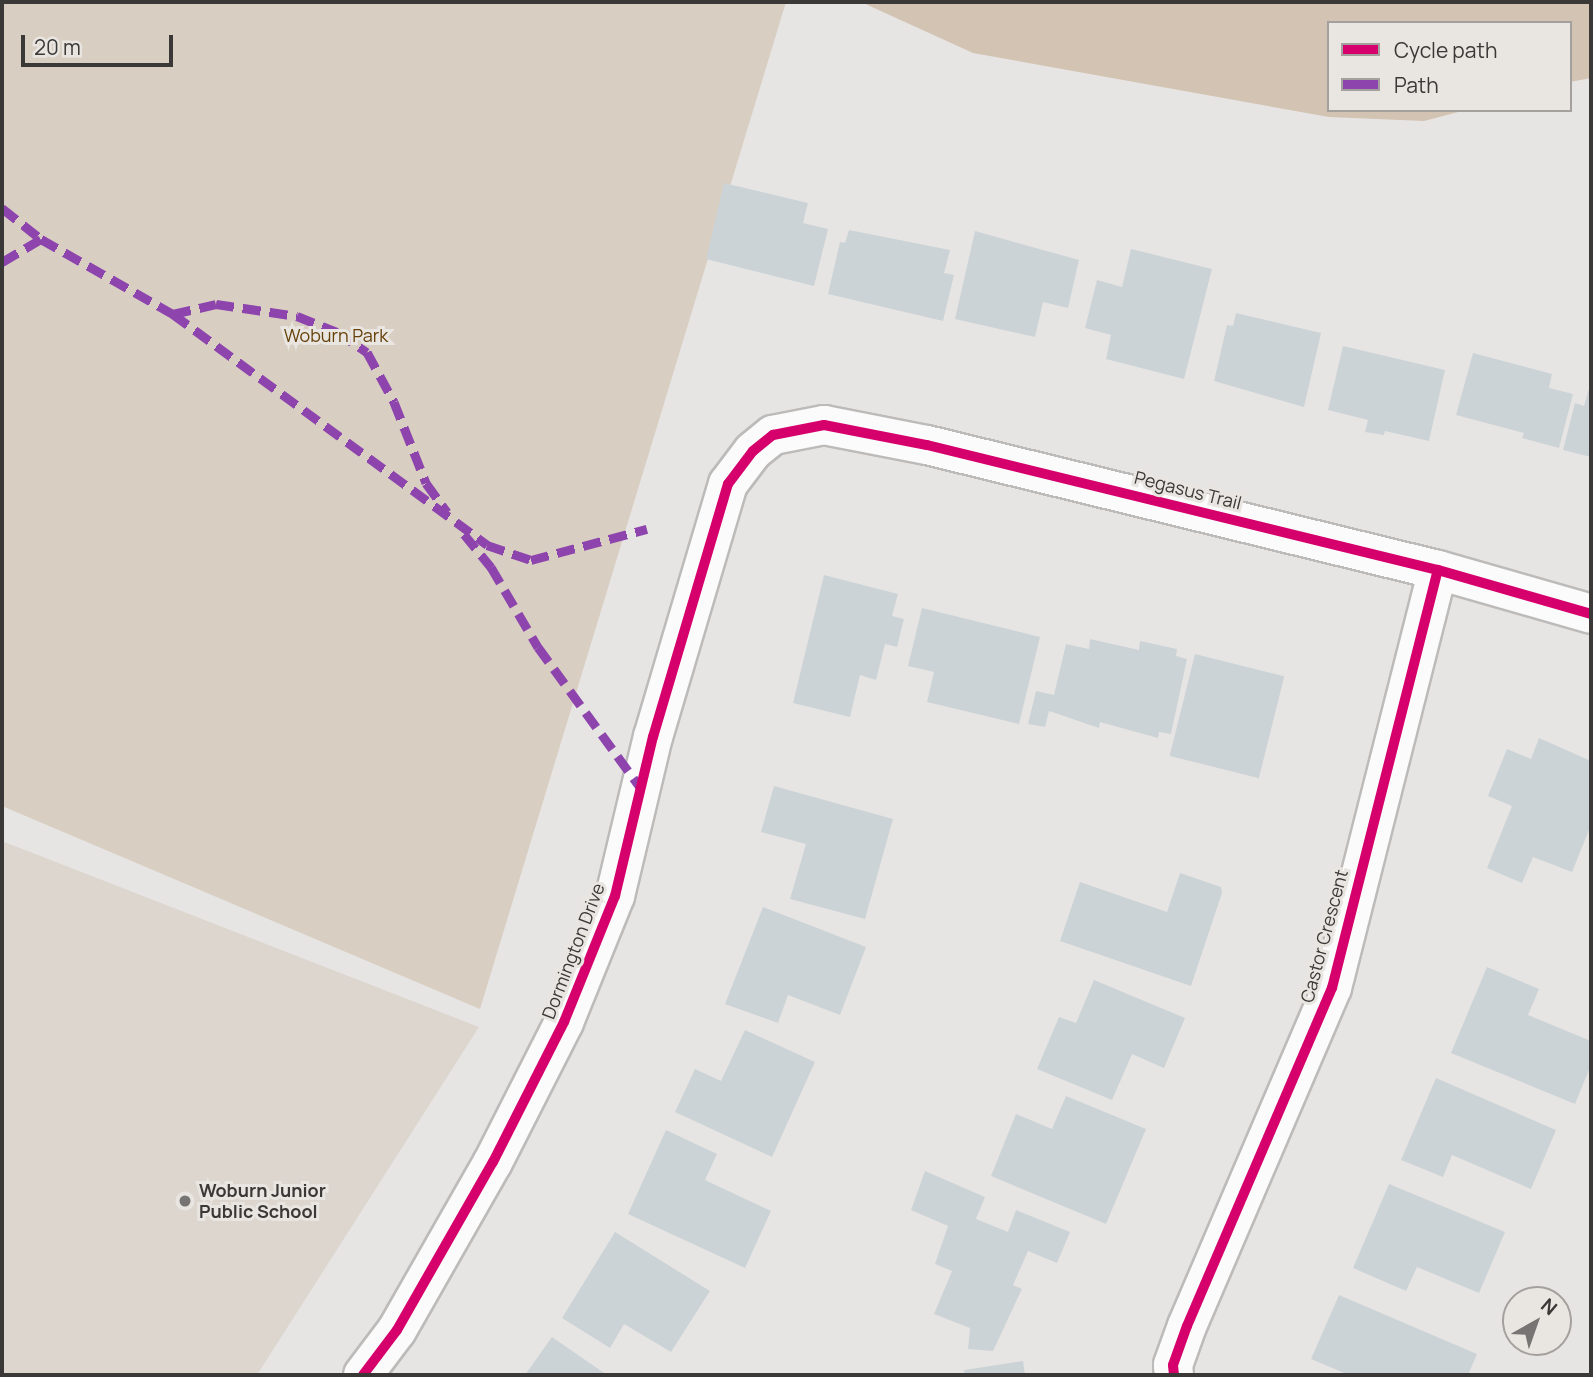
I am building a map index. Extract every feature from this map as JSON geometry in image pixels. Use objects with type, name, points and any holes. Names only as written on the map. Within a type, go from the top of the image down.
[{"type":"street","name":"Pegasus Trail","points":[[774,435],[824,425],[926,445],[1438,570],[1591,614]]},
{"type":"street","name":"Dormington Drive","points":[[363,1375],[397,1330],[479,1186],[564,1023],[615,895],[653,737],[725,494],[753,451],[774,435]]},
{"type":"street","name":"Castor Crescent","points":[[1174,1375],[1173,1365],[1187,1326],[1332,988],[1438,570]]},
{"type":"shaded area","points":[[861,2],[1591,2],[1591,78],[1572,82],[1572,21],[1327,21],[1327,112],[1458,112],[1424,121],[1329,117],[973,53]]},
{"type":"shaded area","name":"Woburn Junior Public School","points":[[2,841],[479,1027],[257,1375],[2,1375]]},
{"type":"green space","name":"Woburn Park","points":[[2,2],[786,2],[480,1009],[2,806]]},
{"type":"building","points":[[724,183],[808,203],[803,223],[828,229],[814,286],[706,259]]},
{"type":"building","points":[[849,230],[950,250],[944,273],[954,275],[943,321],[828,294],[840,242],[845,243]]},
{"type":"building","points":[[975,231],[1079,260],[1068,308],[1043,302],[1035,337],[955,319]]},
{"type":"building","points":[[1131,249],[1212,269],[1184,379],[1106,359],[1111,335],[1085,328],[1097,280],[1122,287]]},
{"type":"building","points":[[1236,313],[1321,333],[1304,407],[1214,381],[1227,325],[1233,326]]},
{"type":"building","points":[[1343,346],[1445,370],[1429,441],[1385,431],[1384,435],[1365,432],[1368,420],[1328,410]]},
{"type":"building","points":[[1473,353],[1552,374],[1549,388],[1573,394],[1559,448],[1522,438],[1524,433],[1456,415]]},
{"type":"building","points":[[1591,382],[1591,457],[1563,450],[1575,403],[1584,406]]},
{"type":"building","points":[[824,575],[898,594],[892,616],[904,619],[897,647],[885,644],[876,680],[860,675],[850,717],[793,703]]},
{"type":"building","points":[[922,608],[1040,637],[1019,724],[927,702],[934,672],[908,666]]},
{"type":"building","points":[[1090,639],[1139,650],[1140,641],[1177,649],[1176,656],[1187,659],[1171,734],[1159,732],[1158,738],[1100,722],[1099,728],[1049,711],[1045,727],[1028,724],[1036,691],[1054,695],[1066,644],[1089,649]]},
{"type":"building","points":[[1195,654],[1284,676],[1259,778],[1170,756]]},
{"type":"building","points":[[1539,738],[1591,761],[1591,825],[1572,872],[1533,857],[1522,883],[1487,868],[1512,806],[1488,796],[1507,749],[1531,759]]},
{"type":"building","points":[[774,786],[893,819],[865,919],[790,899],[806,844],[761,832]]},
{"type":"building","points":[[1180,873],[1221,887],[1222,893],[1191,986],[1060,941],[1080,882],[1167,912]]},
{"type":"building","points":[[763,907],[866,947],[840,1015],[788,995],[778,1023],[725,1004]]},
{"type":"building","points":[[1487,967],[1539,989],[1528,1015],[1591,1041],[1591,1065],[1575,1104],[1451,1053]]},
{"type":"building","points":[[1094,980],[1185,1018],[1164,1068],[1132,1054],[1112,1100],[1037,1069],[1059,1017],[1076,1023]]},
{"type":"building","points":[[745,1030],[815,1062],[772,1157],[675,1112],[695,1069],[721,1081]]},
{"type":"building","points":[[1436,1078],[1556,1130],[1531,1189],[1452,1155],[1443,1177],[1401,1160]]},
{"type":"building","points":[[1066,1096],[1146,1129],[1106,1224],[991,1176],[1016,1114],[1052,1129]]},
{"type":"building","points":[[666,1130],[717,1154],[705,1180],[771,1211],[745,1268],[628,1214]]},
{"type":"building","points":[[925,1171],[985,1197],[976,1219],[1008,1232],[1016,1210],[1070,1232],[1057,1263],[1028,1251],[1013,1285],[1022,1289],[993,1351],[968,1349],[970,1328],[934,1314],[952,1271],[935,1264],[948,1226],[911,1210]]},
{"type":"building","points":[[1389,1184],[1505,1232],[1479,1293],[1417,1267],[1406,1291],[1353,1268]]},
{"type":"building","points":[[615,1232],[710,1291],[671,1352],[624,1324],[610,1348],[562,1318]]},
{"type":"building","points":[[1339,1295],[1477,1354],[1468,1375],[1349,1375],[1311,1359]]},
{"type":"building","points":[[552,1337],[607,1375],[525,1375]]},
{"type":"building","points":[[1023,1361],[1025,1375],[965,1375],[964,1370]]},
{"type":"marked path","points":[[2,208],[41,239],[173,314],[487,545],[531,560],[647,529]]},
{"type":"marked path","points":[[2,262],[41,239]]},
{"type":"marked path","points":[[173,314],[216,304],[297,316],[337,332],[367,352],[394,402],[426,483],[447,512]]},
{"type":"marked path","points":[[464,534],[491,567],[538,647],[640,787]]},
{"type":"cycle path","points":[[363,1375],[397,1330],[493,1162],[564,1022],[615,896],[653,737],[728,484],[753,451],[773,435],[824,425],[927,445],[1438,570],[1591,614]]},
{"type":"cycle path","points":[[1174,1375],[1173,1365],[1187,1326],[1332,988],[1438,570]]},
{"type":"place","name":"Woburn Junior Public School","points":[[185,1201]]}]
